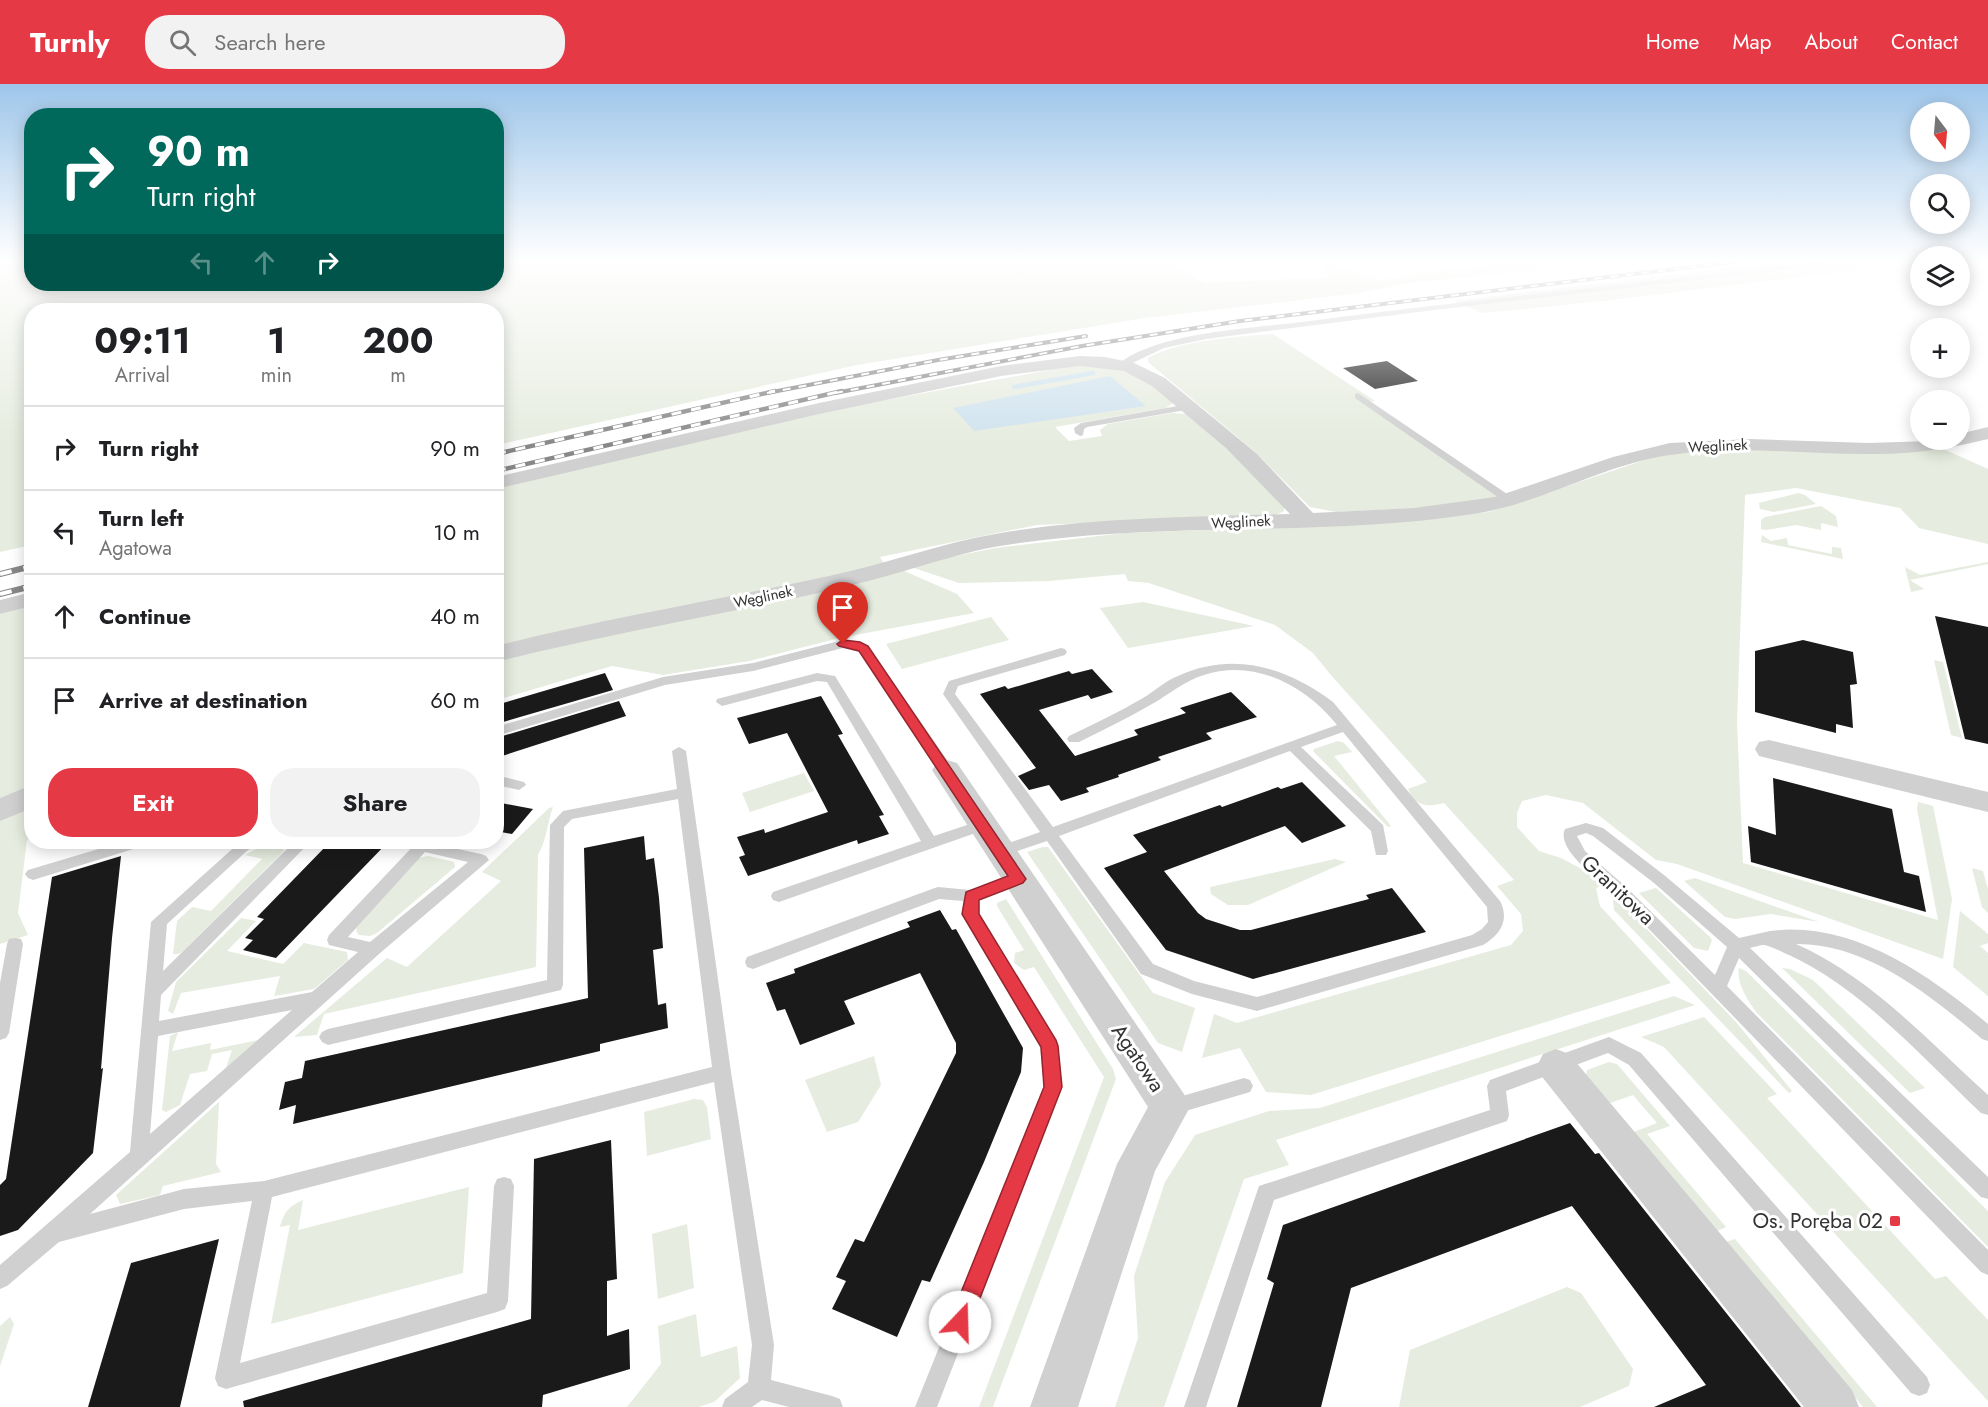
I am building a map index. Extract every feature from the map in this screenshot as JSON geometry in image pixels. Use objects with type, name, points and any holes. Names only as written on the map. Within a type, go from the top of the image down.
[{"type":"street","points":[[504,481],[742,424],[948,382],[1067,362],[1098,361],[1121,365],[1149,375],[1265,472],[1306,519]]},
{"type":"street","name":"Węglinek","points":[[504,652],[606,628],[781,594],[1001,539],[1131,527],[1455,510],[1509,500],[1635,456],[1687,447],[1774,444],[1895,450],[1950,443],[1988,433]]},
{"type":"street","points":[[0,607],[24,601]]},
{"type":"street","points":[[1769,749],[1988,802]]},
{"type":"street","name":"Agatowa","points":[[947,770],[1170,1107],[1137,1164],[1054,1407]]},
{"type":"street","points":[[0,810],[24,799]]},
{"type":"street","points":[[1556,1066],[1835,1407]]},
{"type":"lane","points":[[1121,365],[1149,351],[1219,336],[1323,322]]},
{"type":"lane","points":[[1358,396],[1509,500]]},
{"type":"lane","points":[[1080,433],[1078,428],[1084,425],[1189,407]]},
{"type":"lane","points":[[504,730],[663,681],[753,667],[843,644],[856,645],[864,649],[947,770]]},
{"type":"lane","points":[[1061,652],[953,684],[949,694],[1147,969],[1192,987],[1257,1004],[1477,940],[1489,934],[1496,927],[1498,915],[1494,905],[1346,726],[1314,693],[1297,683],[1254,667],[1227,665],[1213,667],[1182,679],[1150,700],[1074,739]]},
{"type":"lane","points":[[722,702],[817,677],[831,679],[931,844]]},
{"type":"lane","points":[[779,896],[931,844],[1000,852],[1346,726]]},
{"type":"lane","points":[[1292,746],[1378,829],[1381,850]]},
{"type":"lane","points":[[678,751],[722,1072],[763,1345],[759,1388],[733,1407]]},
{"type":"lane","points":[[504,782],[519,785]]},
{"type":"lane","points":[[328,1037],[555,985],[557,825],[568,815],[684,793]]},
{"type":"lane","name":"Granitowa","points":[[1988,1190],[1736,945],[1636,860],[1598,832],[1586,828],[1570,833],[1570,840],[1580,855],[1620,890],[1718,988],[1988,1265]]},
{"type":"lane","points":[[33,874],[115,849]]},
{"type":"lane","points":[[139,1156],[159,922],[240,849]]},
{"type":"lane","points":[[152,993],[296,849]]},
{"type":"lane","points":[[373,949],[335,940],[419,849]]},
{"type":"lane","points":[[0,1279],[373,949],[481,860],[435,849]]},
{"type":"lane","points":[[926,1407],[1053,1087],[1049,1046],[970,914],[971,896],[1000,852]]},
{"type":"lane","points":[[753,962],[938,893],[971,896]]},
{"type":"lane","points":[[1718,988],[1736,945],[1758,938],[1791,937],[1859,948],[1902,969],[1947,998],[1988,1034]]},
{"type":"lane","points":[[1758,938],[1793,948],[1816,958],[1840,974],[1872,999],[1988,1107]]},
{"type":"lane","points":[[0,1033],[15,944]]},
{"type":"lane","points":[[149,1030],[316,999]]},
{"type":"lane","points":[[1195,1407],[1266,1193],[1500,1115],[1496,1086],[1609,1045],[1635,1059],[1919,1385]]},
{"type":"lane","points":[[54,1233],[184,1199],[264,1190],[722,1072]]},
{"type":"lane","points":[[1170,1107],[1244,1086]]},
{"type":"lane","points":[[264,1190],[226,1378],[497,1301],[504,1186]]},
{"type":"lane","points":[[759,1388],[832,1407]]},
{"type":"shaded area","points":[[0,322],[24,322],[24,547],[0,552]]},
{"type":"shaded area","points":[[504,322],[1122,322],[857,365],[504,443]]},
{"type":"shaded area","points":[[1273,334],[1375,401],[1367,402],[1504,496],[1462,506],[1336,512],[1310,507],[1253,450],[1148,362],[1148,358],[1161,352],[1192,343]]},
{"type":"shaded area","points":[[1077,365],[1119,370],[1149,383],[1173,403],[1166,408],[1055,427],[1069,441],[1102,436],[1100,430],[1108,424],[1172,413],[1186,414],[1205,427],[1284,505],[1284,511],[1274,516],[1037,525],[880,557],[887,569],[895,567],[957,594],[974,613],[839,638],[749,661],[663,675],[612,666],[504,698],[504,487],[695,439],[804,415]]},
{"type":"shaded area","points":[[1695,450],[1945,450],[1988,469],[1988,544],[1919,528],[1900,508],[1796,488],[1745,495],[1737,722],[1743,863],[1938,920],[1917,809],[1918,802],[1933,806],[1952,899],[1943,959],[1677,864],[1656,860],[1583,803],[1546,795],[1522,801],[1517,813],[1517,827],[1539,851],[1561,858],[1589,873],[1603,885],[1596,888],[1600,906],[1671,983],[1311,1095],[1266,1092],[1240,1048],[1202,1058],[1214,1014],[1237,1023],[1511,945],[1523,931],[1521,914],[1497,886],[1514,880],[1444,803],[1427,805],[1418,802],[1411,795],[1408,789],[1427,782],[1313,653],[1275,625],[1149,583],[1128,581],[1125,574],[1049,581],[959,583],[908,566],[995,548],[1125,533],[1286,527],[1489,512],[1654,457]]},
{"type":"shaded area","points":[[1798,493],[1805,495],[1816,504],[1774,512],[1760,509],[1759,503]]},
{"type":"shaded area","points":[[1821,506],[1836,516],[1838,527],[1821,523],[1821,530],[1796,525],[1761,529],[1761,520],[1765,517]]},
{"type":"shaded area","points":[[1762,535],[1771,541],[1787,538],[1788,545],[1832,554],[1832,547],[1841,548],[1843,559],[1761,542]]},
{"type":"shaded area","points":[[1988,562],[1988,564],[1910,580],[1924,589],[1911,592],[1905,567],[1920,575]]},
{"type":"shaded area","points":[[1143,602],[1254,626],[1128,648],[1100,608]]},
{"type":"shaded area","points":[[24,608],[24,789],[0,798],[0,614]]},
{"type":"shaded area","points":[[991,617],[1009,640],[902,669],[886,644]]},
{"type":"shaded area","points":[[1934,660],[1943,662],[1962,738],[1951,735]]},
{"type":"shaded area","points":[[1338,741],[1344,743],[1352,752],[1334,756],[1391,826],[1388,827],[1313,751]]},
{"type":"shaded area","points":[[804,773],[814,791],[750,812],[742,793]]},
{"type":"shaded area","points":[[24,802],[24,849],[26,849],[18,913],[28,935],[0,944],[0,814]]},
{"type":"shaded area","points":[[553,807],[538,855],[536,967],[324,1014],[317,1035],[294,1037],[387,958],[407,967],[501,881],[482,872],[549,808]]},
{"type":"shaded area","points":[[1048,847],[1153,993],[1195,1008],[1182,1052],[1158,1043],[1027,852]]},
{"type":"shaded area","points":[[283,849],[284,851],[183,951],[173,954],[177,921],[192,907],[211,911],[262,859],[245,855],[254,850]]},
{"type":"shaded area","points":[[428,856],[454,862],[455,867],[377,933],[370,936],[359,935],[356,931],[357,927],[419,858]]},
{"type":"shaded area","points":[[1335,859],[1346,862],[1248,905],[1228,905],[1211,894],[1210,887]]},
{"type":"shaded area","points":[[1972,868],[1983,871],[1988,889],[1988,913],[1982,907]]},
{"type":"shaded area","points":[[1695,878],[1819,922],[1771,914],[1735,919],[1725,917],[1684,881]]},
{"type":"shaded area","points":[[1656,888],[1710,937],[1712,940],[1708,951],[1694,948],[1639,893]]},
{"type":"shaded area","points":[[1006,899],[1113,1069],[1116,1079],[993,1407],[979,1407],[1104,1077],[1034,967],[1024,970],[1014,963],[1015,953],[1024,950],[997,906],[997,903]]},
{"type":"shaded area","points":[[1618,899],[1736,1022],[1792,1091],[1789,1093],[1614,910],[1613,900]]},
{"type":"shaded area","points":[[1960,911],[1988,934],[1988,943],[1980,946],[1988,953],[1988,996],[1953,967]]},
{"type":"shaded area","points":[[241,918],[256,921],[227,951],[283,964],[304,943],[347,952],[348,960],[314,989],[274,996],[280,976],[181,993],[173,1014],[168,1011],[176,982]]},
{"type":"shaded area","points":[[1739,968],[1746,971],[1988,1211],[1988,1247],[1756,1012],[1739,980]]},
{"type":"shaded area","points":[[1782,968],[1790,969],[1813,980],[1925,1088],[1910,1093]]},
{"type":"shaded area","points":[[1674,996],[1695,1005],[1276,1140],[1289,1165],[1244,1179],[1164,1407],[1115,1407],[1138,1338],[1134,1276],[1165,1182],[1195,1135],[1269,1111],[1320,1108]]},
{"type":"shaded area","points":[[1704,1017],[1777,1094],[1767,1098],[1935,1279],[1946,1276],[1988,1320],[1988,1401],[1664,1047],[1641,1037]]},
{"type":"shaded area","points":[[178,1032],[172,1051],[211,1043],[210,1050],[259,1040],[226,1068],[232,1050],[212,1054],[207,1071],[190,1074],[180,1105],[166,1112],[162,1110],[170,1036]]},
{"type":"shaded area","points":[[874,1056],[881,1085],[858,1122],[827,1132],[805,1080]]},
{"type":"shaded area","points":[[1609,1062],[1617,1064],[1670,1126],[1647,1134],[1726,1227],[1717,1231],[1634,1132],[1657,1123],[1633,1095],[1610,1103],[1586,1075],[1587,1070]]},
{"type":"shaded area","points":[[694,1099],[703,1100],[707,1107],[711,1139],[647,1156],[644,1112]]},
{"type":"shaded area","points":[[219,1102],[216,1164],[221,1172],[163,1186],[160,1195],[120,1204],[116,1195]]},
{"type":"shaded area","points":[[469,1187],[463,1273],[271,1324],[290,1225],[280,1227],[285,1213],[294,1205],[303,1200],[298,1230]]},
{"type":"shaded area","points":[[687,1224],[694,1288],[658,1299],[652,1234]]},
{"type":"shaded area","points":[[1735,1239],[1877,1407],[1863,1407],[1726,1242]]},
{"type":"shaded area","points":[[1567,1287],[1581,1293],[1633,1369],[1629,1386],[1580,1407],[1399,1407],[1410,1350]]},
{"type":"shaded area","points":[[696,1314],[701,1357],[737,1346],[740,1378],[714,1402],[698,1407],[627,1407],[661,1364],[658,1326]]},
{"type":"shaded area","points":[[10,1317],[14,1324],[0,1366],[0,1326]]},
{"type":"water","points":[[1110,376],[1146,406],[974,431],[953,408]]},
{"type":"building","points":[[1387,361],[1418,381],[1375,389],[1343,368]]},
{"type":"building","points":[[1935,616],[1988,627],[1988,744],[1965,739]]},
{"type":"building","points":[[1803,640],[1853,652],[1857,684],[1850,685],[1853,728],[1836,724],[1836,733],[1755,712],[1755,651]]},
{"type":"building","points":[[1092,669],[1113,692],[1091,699],[1088,695],[1039,710],[1075,756],[1138,735],[1134,730],[1186,713],[1180,708],[1231,692],[1257,717],[1206,733],[1212,739],[1158,757],[1161,760],[1086,788],[1089,792],[1061,801],[1049,785],[1029,790],[1018,776],[1036,768],[980,694],[1005,686],[1008,689],[1069,671],[1072,674]]},
{"type":"building","points":[[605,673],[613,690],[504,722],[504,703]]},
{"type":"building","points":[[821,696],[843,734],[838,735],[884,815],[879,816],[889,834],[858,844],[857,840],[748,876],[739,857],[745,855],[737,837],[764,829],[765,833],[828,812],[787,733],[749,744],[737,718]]},
{"type":"building","points":[[619,701],[626,716],[504,755],[504,736]]},
{"type":"building","points":[[1773,778],[1892,809],[1904,872],[1919,876],[1926,912],[1751,862],[1748,826],[1776,835]]},
{"type":"building","points":[[1302,782],[1346,826],[1302,843],[1285,826],[1164,871],[1198,913],[1206,919],[1240,930],[1251,930],[1369,899],[1366,895],[1392,888],[1426,932],[1253,979],[1166,950],[1104,868],[1147,852],[1133,835],[1220,805],[1222,807],[1278,787],[1281,789]]},
{"type":"building","points":[[504,804],[533,809],[512,834],[504,832]]},
{"type":"building","points":[[644,836],[646,860],[654,858],[659,898],[663,948],[653,950],[658,1005],[666,1003],[668,1028],[600,1044],[600,1051],[293,1124],[296,1105],[279,1110],[285,1082],[302,1078],[305,1061],[588,998],[584,848]]},
{"type":"building","points":[[323,849],[381,849],[276,958],[243,950],[253,940],[245,938],[264,919],[257,917]]},
{"type":"building","points":[[121,856],[101,1069],[103,1068],[93,1153],[18,1230],[0,1236],[0,1185],[6,1179],[52,877]]},
{"type":"building","points":[[940,910],[952,930],[956,929],[1023,1048],[1021,1072],[984,1162],[930,1282],[922,1280],[897,1337],[832,1309],[846,1281],[836,1277],[855,1239],[864,1242],[956,1053],[956,1043],[920,973],[844,1001],[855,1024],[800,1045],[785,1009],[777,1011],[766,983],[795,973],[794,969],[910,927],[907,922]]},
{"type":"building","points":[[1570,1123],[1595,1154],[1599,1153],[1801,1407],[1654,1407],[1706,1385],[1572,1206],[1351,1288],[1321,1407],[1237,1407],[1274,1283],[1267,1279],[1283,1225]]},
{"type":"building","points":[[611,1140],[617,1279],[607,1281],[607,1336],[629,1329],[630,1369],[543,1395],[542,1407],[244,1407],[243,1401],[531,1319],[534,1159]]},
{"type":"building","points":[[219,1239],[180,1407],[88,1407],[131,1263]]},
{"type":"waterway","points":[[1014,387],[1093,373]]},
{"type":"railway","points":[[835,393],[1082,346],[1235,322]]},
{"type":"railway","points":[[767,393],[938,360],[1086,336]]},
{"type":"railway","points":[[504,452],[775,391]]},
{"type":"railway","points":[[504,469],[842,391]]},
{"type":"railway","points":[[0,574],[24,568]]},
{"type":"railway","points":[[0,594],[24,588]]},
{"type":"place","name":"Os. Poręba 02","points":[[1895,1221]]},
{"type":"route","points":[[843,644],[856,645],[864,649],[1018,879],[971,896],[970,914],[1049,1046],[1053,1087],[960,1322]]}]
